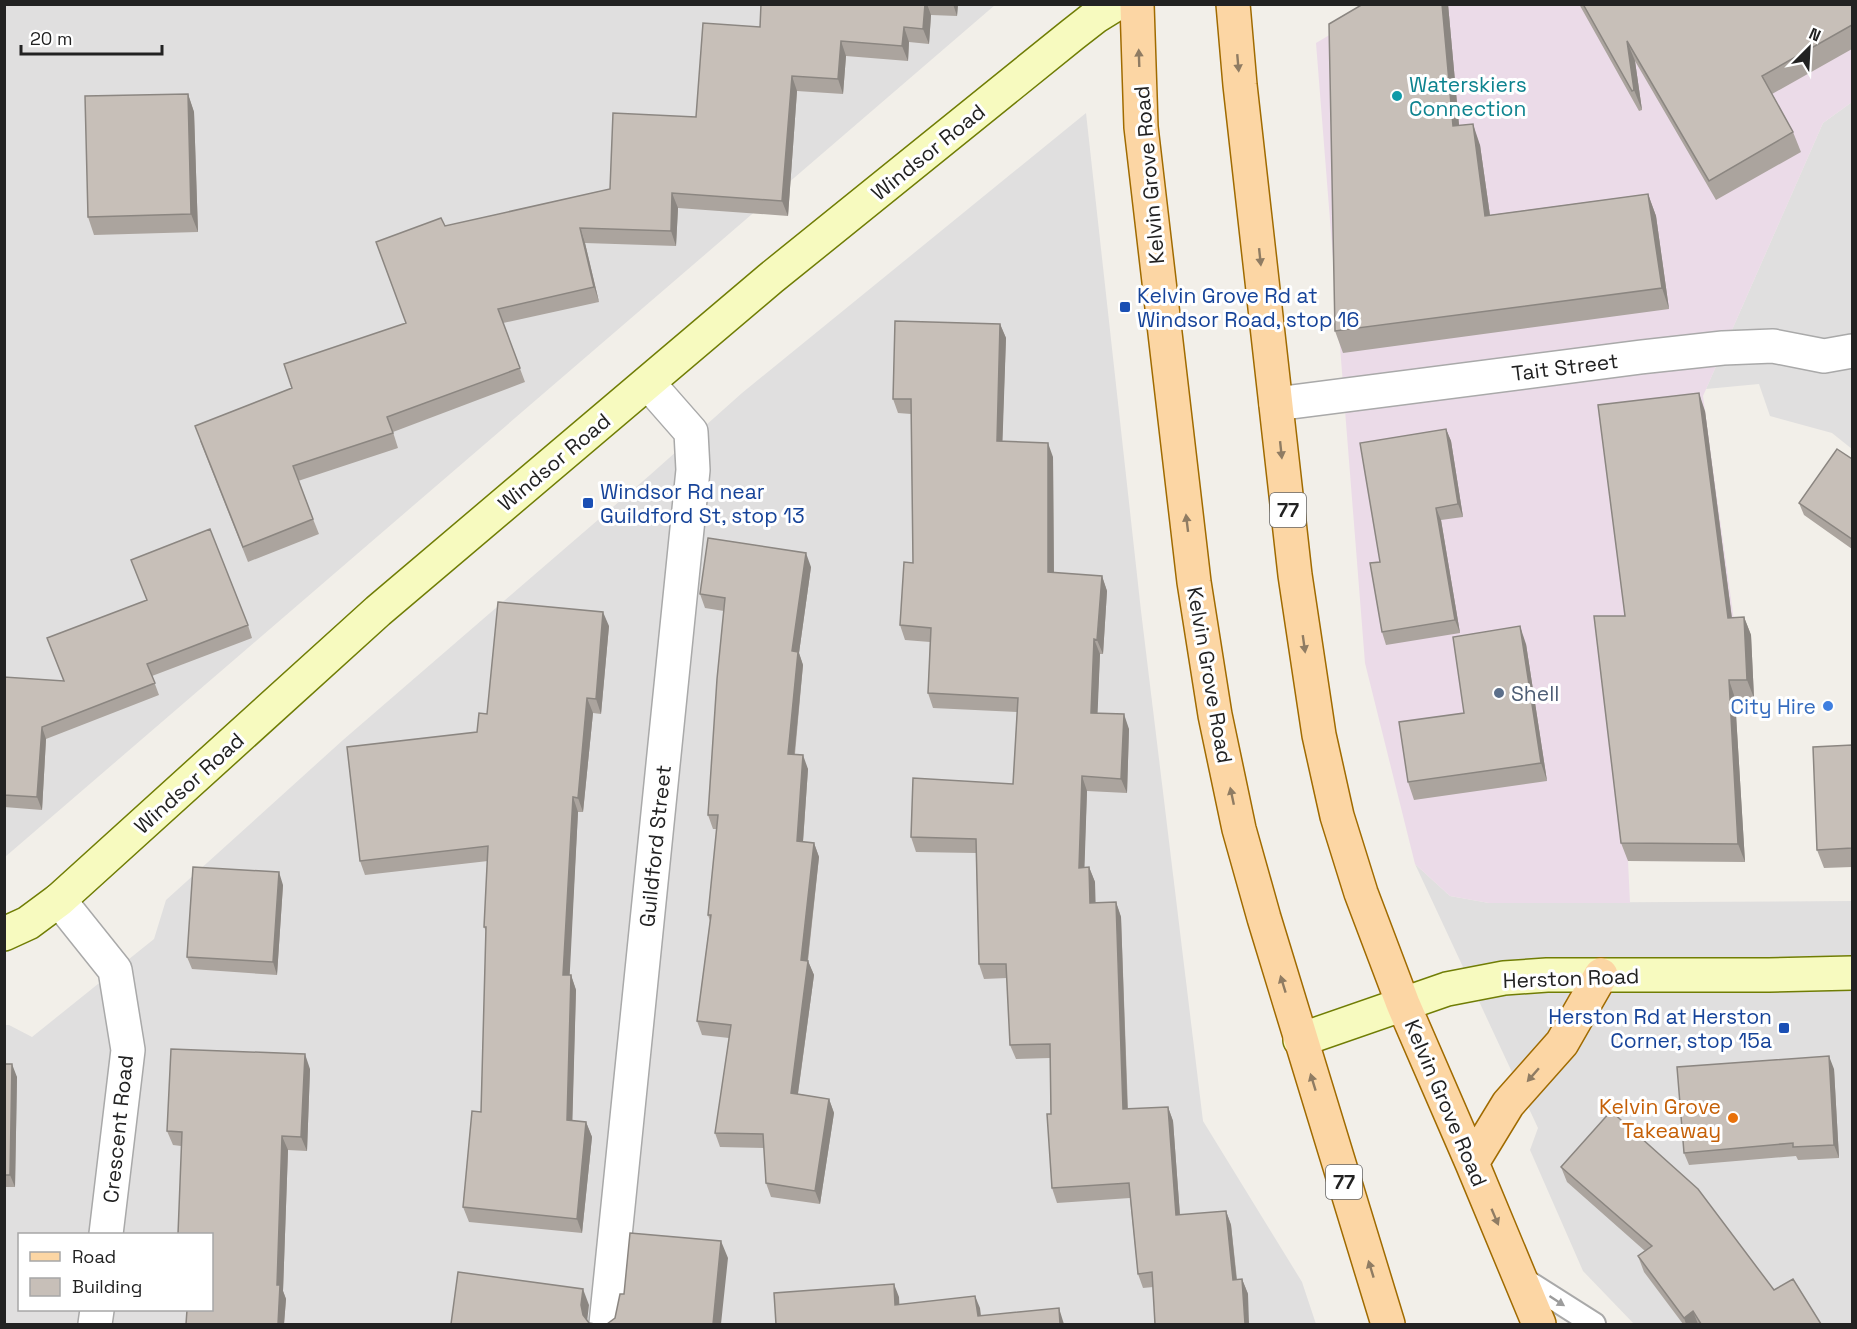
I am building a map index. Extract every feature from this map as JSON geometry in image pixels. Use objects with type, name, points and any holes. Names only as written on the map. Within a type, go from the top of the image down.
[{"type":"main road","name":"Windsor Road","points":[[4,934],[28,923],[59,900],[378,610],[771,278],[1072,35],[1116,4]]},
{"type":"main road","name":"Kelvin Grove Road","points":[[1137,4],[1143,139],[1194,582],[1215,715],[1239,829],[1300,1040],[1388,1324]]},
{"type":"main road","name":"Kelvin Grove Road","points":[[1233,4],[1295,575],[1319,735],[1338,816],[1361,893],[1402,1004],[1539,1324]]},
{"type":"main road","name":"Herston Road","points":[[1300,1040],[1454,987],[1504,978],[1852,973]]},
{"type":"main road","points":[[1472,1163],[1508,1104],[1563,1043],[1601,975]]},
{"type":"street","name":"Tait Street","points":[[1276,404],[1723,348],[1773,346],[1824,356],[1852,351]]},
{"type":"street","name":"Guildford Street","points":[[606,1324],[693,470],[691,432],[648,383]]},
{"type":"street","name":"Crescent Road","points":[[59,900],[115,970],[128,1050],[106,1233]]},
{"type":"lane","points":[[1520,1277],[1594,1324]]},
{"type":"shaded area","points":[[5,5],[995,5],[5,857]]},
{"type":"shaded area","points":[[1380,5],[1852,5],[1852,102],[1823,123],[1703,396],[1736,635],[1601,634],[1628,861],[1630,903],[1489,903],[1450,896],[1415,864],[1365,663],[1316,43]]},
{"type":"shaded area","points":[[1852,102],[1852,449],[1832,433],[1770,416],[1759,384],[1706,389],[1823,123]]},
{"type":"shaded area","points":[[1086,113],[1141,611],[1203,1121],[1302,1282],[1316,1324],[5,1324],[5,1025],[32,1037],[154,939],[166,900],[343,740],[742,393]]},
{"type":"shaded area","points":[[1415,864],[1450,896],[1489,903],[1852,901],[1852,1324],[1634,1324],[1583,1271],[1530,1150],[1538,1128]]},
{"type":"building","points":[[761,4],[925,4],[923,29],[904,27],[902,46],[841,41],[838,79],[792,76],[782,201],[672,193],[671,231],[580,228],[594,287],[498,309],[520,368],[387,417],[393,433],[293,466],[313,519],[243,547],[195,426],[292,388],[284,364],[406,323],[376,242],[441,218],[445,226],[610,189],[613,113],[696,117],[703,23],[760,27]]},
{"type":"building","points":[[1363,4],[1442,4],[1453,126],[1473,124],[1485,216],[1648,194],[1662,288],[1335,331],[1329,24]]},
{"type":"building","points":[[1583,4],[1852,4],[1852,25],[1762,76],[1793,132],[1709,181],[1627,41],[1634,90],[1632,91]]},
{"type":"building","points":[[188,94],[191,214],[88,217],[85,96]]},
{"type":"building","points":[[895,321],[1000,324],[997,441],[1048,443],[1048,572],[1102,576],[1097,640],[1094,639],[1091,713],[1124,714],[1121,779],[1082,776],[1079,868],[1089,867],[1090,903],[1116,902],[1123,1109],[1168,1107],[1176,1215],[1226,1211],[1233,1280],[1242,1279],[1245,1324],[1155,1324],[1152,1272],[1138,1274],[1129,1183],[1052,1188],[1047,1114],[1051,1114],[1050,1044],[1010,1045],[1006,964],[979,964],[976,839],[911,837],[913,778],[1013,784],[1018,698],[928,693],[931,628],[900,625],[904,562],[913,563],[911,399],[893,399]]},
{"type":"building","points":[[1699,393],[1728,618],[1744,617],[1747,680],[1729,680],[1738,844],[1621,843],[1594,616],[1625,616],[1598,405]]},
{"type":"building","points":[[1446,429],[1458,504],[1436,508],[1455,620],[1382,632],[1370,563],[1380,562],[1360,443]]},
{"type":"building","points":[[1837,449],[1852,459],[1852,539],[1799,503]]},
{"type":"building","points":[[210,529],[248,625],[147,664],[155,683],[42,727],[37,797],[4,795],[4,677],[64,681],[47,638],[147,600],[131,560]]},
{"type":"building","points":[[708,538],[806,553],[792,651],[798,652],[788,754],[803,755],[797,841],[814,843],[801,960],[808,961],[791,1093],[829,1099],[815,1191],[766,1183],[763,1134],[715,1133],[731,1025],[697,1021],[711,915],[708,915],[718,815],[708,815],[725,598],[700,594]]},
{"type":"building","points":[[498,602],[603,612],[596,699],[587,698],[578,798],[573,797],[563,975],[571,975],[567,1120],[586,1122],[577,1219],[463,1207],[472,1111],[481,1112],[486,927],[484,927],[488,846],[360,861],[347,747],[477,732],[479,713],[487,714]]},
{"type":"building","name":"Shell","points":[[1520,626],[1541,763],[1408,782],[1399,722],[1464,713],[1453,637]]},
{"type":"building","points":[[1852,745],[1852,848],[1817,850],[1813,747]]},
{"type":"building","points":[[193,867],[279,872],[273,962],[187,957]]},
{"type":"building","points":[[171,1049],[305,1054],[301,1137],[282,1136],[277,1285],[280,1285],[278,1324],[186,1324],[187,1311],[213,1311],[213,1233],[178,1233],[182,1132],[167,1131]]},
{"type":"building","points":[[1829,1056],[1834,1145],[1793,1147],[1793,1143],[1684,1153],[1677,1067]]},
{"type":"building","points":[[4,1064],[12,1064],[10,1175],[4,1175]]},
{"type":"building","points":[[1611,1111],[1698,1189],[1774,1290],[1793,1279],[1821,1324],[1701,1324],[1693,1311],[1684,1318],[1638,1256],[1652,1246],[1561,1167]]},
{"type":"building","points":[[630,1233],[721,1241],[713,1324],[607,1324],[615,1318],[620,1294],[624,1294]]},
{"type":"building","points":[[458,1272],[583,1289],[581,1305],[583,1315],[589,1323],[595,1324],[451,1324]]},
{"type":"building","points":[[894,1284],[895,1305],[975,1296],[978,1316],[1059,1308],[1060,1324],[776,1324],[774,1293]]},
{"type":"place","name":"Waterskiers Connection","points":[[1397,96]]},
{"type":"place","name":"Kelvin Grove Rd at Windsor Road, stop 16","points":[[1125,307]]},
{"type":"place","name":"Windsor Rd near Guildford St, stop 13","points":[[588,503]]},
{"type":"place","name":"Shell","points":[[1499,693]]},
{"type":"place","name":"City Hire","points":[[1828,706]]},
{"type":"place","name":"Herston Rd at Herston Corner, stop 15a","points":[[1784,1028]]},
{"type":"place","name":"Kelvin Grove Takeaway","points":[[1733,1118]]}]
